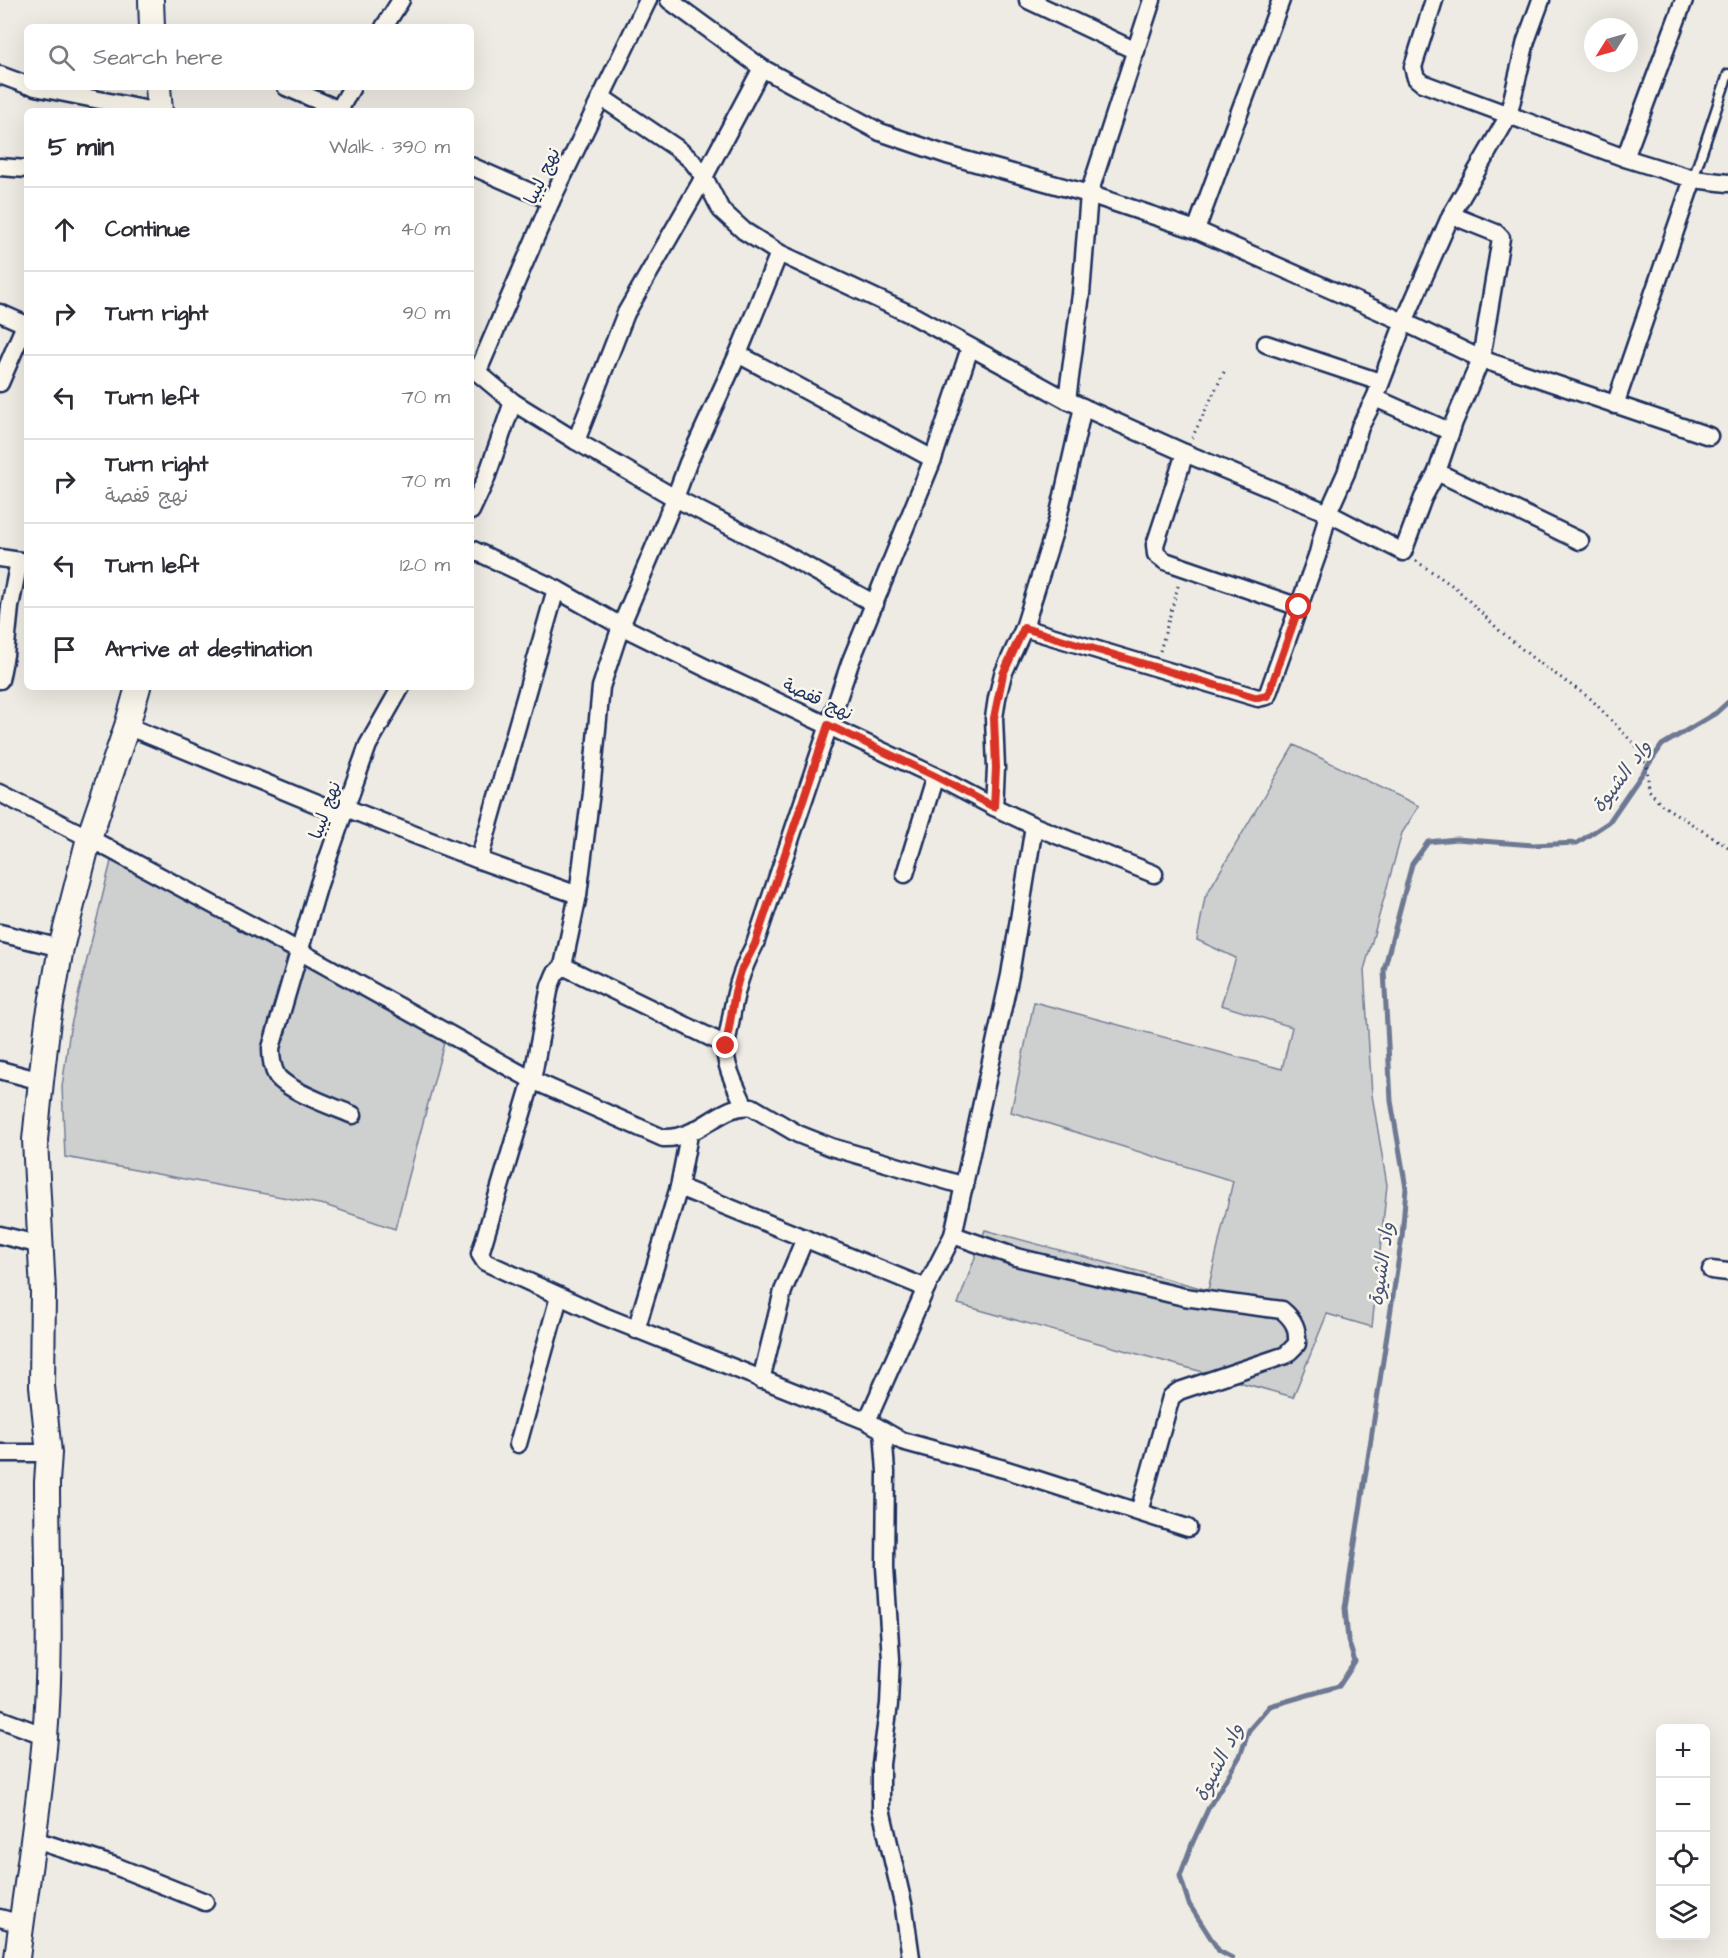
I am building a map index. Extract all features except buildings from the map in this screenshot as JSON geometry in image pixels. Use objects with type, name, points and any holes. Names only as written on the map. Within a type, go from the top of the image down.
[{"type":"main road","points":[[151,0],[152,24]]},
{"type":"main road","points":[[158,90],[160,108]]},
{"type":"main road","points":[[17,1958],[10,1921],[34,1840],[46,1736],[49,1669],[47,1482],[49,1453],[42,1386],[43,1292],[35,1140],[48,1021],[61,948],[89,838],[137,690]]},
{"type":"street","points":[[386,24],[400,0]]},
{"type":"street","name":"نهج ليبيا","points":[[474,369],[551,201],[648,0]]},
{"type":"street","points":[[669,0],[762,68],[880,132],[947,155],[1089,194],[1196,230],[1404,322],[1481,359],[1709,436]]},
{"type":"street","points":[[1028,0],[1136,51]]},
{"type":"street","points":[[994,807],[996,768],[994,718],[1003,674],[1024,628],[1057,522],[1075,404],[1089,194],[1152,0]]},
{"type":"street","points":[[1196,230],[1281,0]]},
{"type":"street","points":[[1434,0],[1413,67],[1416,78],[1422,84],[1625,158],[1693,178],[1728,183]]},
{"type":"street","points":[[1024,628],[1258,698],[1267,696],[1318,553],[1328,513],[1346,473],[1360,427],[1451,215],[1508,117],[1526,41],[1541,0]]},
{"type":"street","points":[[1625,158],[1684,0]]},
{"type":"street","points":[[576,441],[626,313],[704,177],[762,68]]},
{"type":"street","points":[[0,75],[24,84]]},
{"type":"street","points":[[50,90],[139,108]]},
{"type":"street","points":[[293,90],[335,108]]},
{"type":"street","points":[[341,108],[350,90]]},
{"type":"street","points":[[601,97],[678,148],[704,177],[721,210],[744,231],[779,254],[912,315],[1075,404],[1328,513],[1403,552],[1481,359],[1501,238],[1496,233],[1451,215]]},
{"type":"street","points":[[0,167],[24,169]]},
{"type":"street","points":[[474,167],[551,201]]},
{"type":"street","points":[[1615,405],[1693,178]]},
{"type":"street","points":[[779,254],[738,354],[688,463],[621,626],[599,693],[591,792],[578,895],[563,966],[555,974],[550,986],[532,1080],[480,1254],[485,1262],[559,1297],[760,1380],[867,1421],[902,1441],[1004,1469],[1188,1527]]},
{"type":"street","points":[[0,313],[24,324]]},
{"type":"street","points":[[0,383],[24,329]]},
{"type":"street","points":[[1266,344],[1377,390],[1450,432]]},
{"type":"street","points":[[744,1106],[730,1071],[726,1046],[741,971],[755,944],[849,663],[933,459],[970,348]]},
{"type":"street","points":[[738,354],[933,459]]},
{"type":"street","points":[[474,369],[513,402],[576,441],[675,498],[779,551],[874,604]]},
{"type":"street","points":[[474,505],[485,481],[513,402]]},
{"type":"street","points":[[1185,453],[1155,544],[1156,554],[1165,561],[1299,607]]},
{"type":"street","points":[[1437,472],[1580,541]]},
{"type":"street","name":"نهج قفصة","points":[[474,550],[556,589],[621,626],[935,776],[994,807],[1034,826],[1154,874]]},
{"type":"street","points":[[0,558],[23,562],[10,607],[0,680]]},
{"type":"street","points":[[479,860],[556,589]]},
{"type":"street","name":"نهج ليبيا","points":[[352,1115],[288,1086],[277,1075],[271,1060],[271,1048],[344,811],[368,745],[399,690]]},
{"type":"street","points":[[127,726],[344,811],[578,895]]},
{"type":"street","points":[[905,874],[935,776]]},
{"type":"street","points":[[0,793],[299,951],[532,1080],[663,1138],[689,1134],[733,1108],[753,1107],[798,1134],[831,1148],[965,1186]]},
{"type":"street","points":[[867,1421],[953,1235],[1010,975],[1034,826]]},
{"type":"street","points":[[0,933],[61,948]]},
{"type":"street","points":[[563,966],[726,1046]]},
{"type":"street","points":[[0,1070],[41,1081]]},
{"type":"street","points":[[636,1330],[679,1187],[689,1134]]},
{"type":"street","points":[[679,1187],[927,1288]]},
{"type":"street","points":[[0,1235],[41,1245]]},
{"type":"street","points":[[953,1235],[1016,1257],[1184,1297],[1282,1310],[1291,1317],[1296,1325],[1297,1344],[1286,1355],[1179,1390],[1172,1397],[1139,1512]]},
{"type":"street","points":[[760,1380],[783,1291],[805,1238]]},
{"type":"street","points":[[518,1444],[559,1297]]},
{"type":"street","points":[[883,1430],[886,1472],[885,1566],[891,1659],[889,1704],[882,1764],[881,1809],[904,1908],[911,1958]]},
{"type":"street","points":[[0,1453],[49,1453]]},
{"type":"street","points":[[0,1719],[46,1736]]},
{"type":"street","points":[[34,1840],[115,1866],[205,1902]]},
{"type":"lane","points":[[1693,178],[1728,74]]},
{"type":"path","points":[[1185,453],[1225,370]]},
{"type":"path","points":[[1403,552],[1456,588],[1499,630],[1534,659],[1591,699],[1636,746],[1647,767],[1648,790],[1662,805],[1728,847]]},
{"type":"path","points":[[1155,668],[1184,567]]},
{"type":"shaded area","points":[[1294,745],[1419,806],[1402,833],[1364,970],[1372,1095],[1387,1185],[1372,1327],[1327,1314],[1293,1397],[958,1304],[985,1230],[1208,1290],[1233,1181],[1011,1112],[1034,1002],[1282,1069],[1292,1027],[1221,1005],[1236,958],[1197,940],[1205,897]]},
{"type":"shaded area","points":[[113,853],[445,1039],[395,1229],[325,1205],[65,1157],[62,1087],[70,1029]]},
{"type":"waterway","name":"واد الشيوة","points":[[1232,1958],[1219,1951],[1189,1904],[1180,1876],[1192,1844],[1209,1807],[1240,1756],[1249,1730],[1270,1706],[1339,1686],[1355,1662],[1348,1640],[1345,1608],[1402,1237],[1406,1188],[1391,1101],[1384,970],[1412,864],[1428,842],[1456,839],[1533,845],[1577,843],[1609,822],[1662,745],[1716,713],[1728,702]]},
{"type":"route","points":[[726,1046],[741,971],[755,944],[828,725],[994,807],[996,768],[994,718],[997,698],[1003,674],[1024,628],[1258,698],[1267,696],[1299,607]]}]
